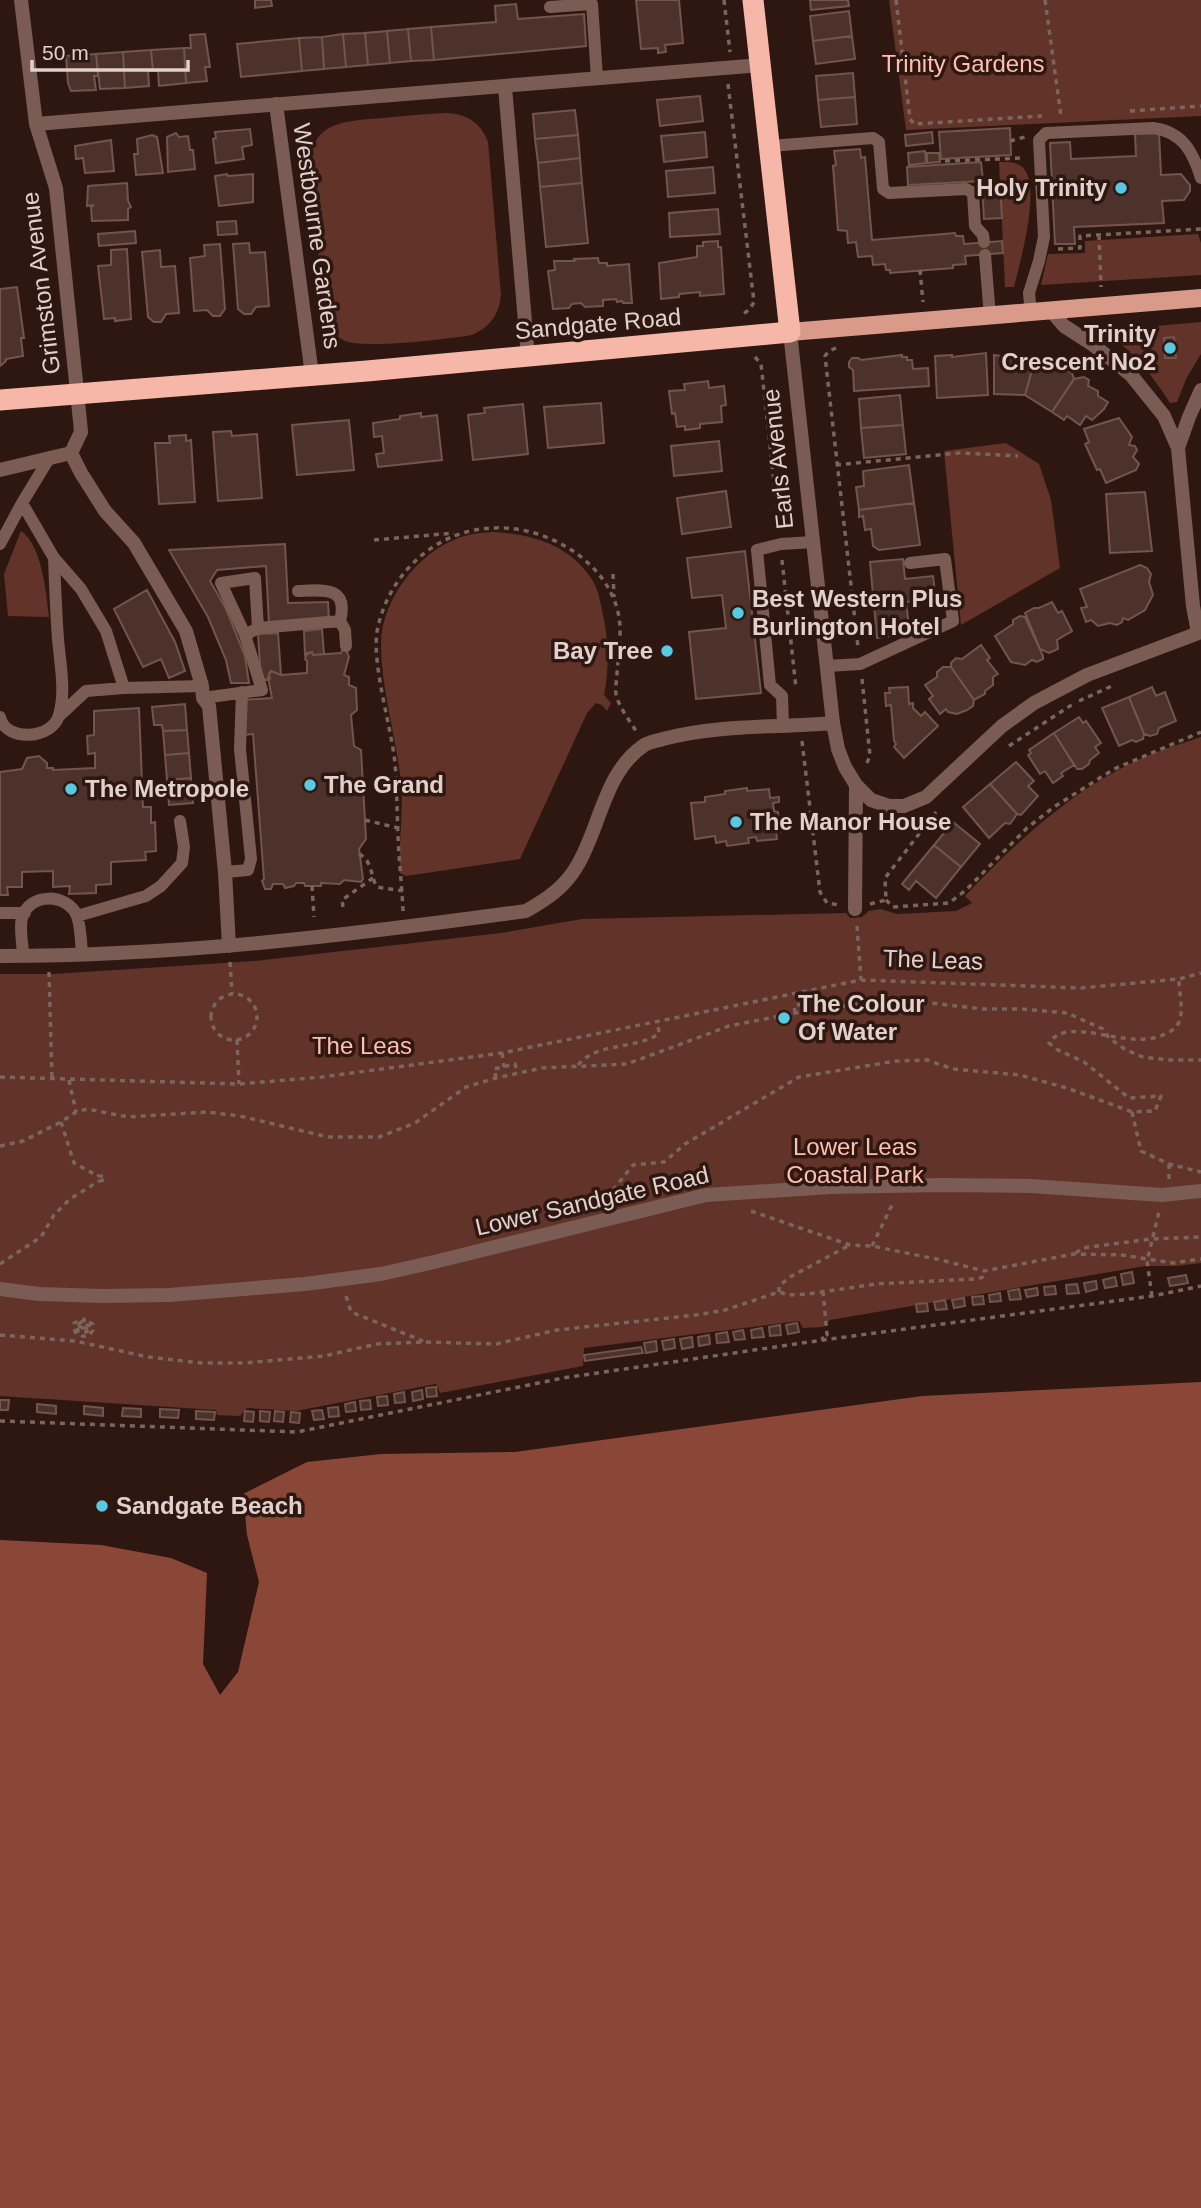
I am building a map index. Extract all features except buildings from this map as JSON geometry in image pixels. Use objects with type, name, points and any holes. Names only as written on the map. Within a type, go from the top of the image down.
[{"type":"highway","name":"Earls Avenue","points":[[753,0],[790,332]]},
{"type":"highway","name":"Sandgate Road","points":[[0,400],[528,357],[790,332]]},
{"type":"main road","name":"Sandgate Road","points":[[790,332],[1201,298]]},
{"type":"street","name":"Grimston Avenue","points":[[21,0],[36,124],[55,188],[78,395],[80,432],[71,453]]},
{"type":"street","name":"Westbourne Gardens","points":[[36,124],[761,65]]},
{"type":"street","points":[[505,87],[528,357]]},
{"type":"street","name":"Westbourne Gardens","points":[[276,104],[312,375]]},
{"type":"street","points":[[856,785],[871,800],[889,806],[904,806],[926,797],[1002,726],[1034,703],[1087,675],[1200,633],[1192,606],[1178,449],[1164,416],[1131,375],[1064,326],[1052,312]]},
{"type":"street","name":"Earls Avenue","points":[[790,332],[833,723],[845,767],[856,785],[855,909]]},
{"type":"street","points":[[1178,449],[1201,390]]},
{"type":"street","points":[[0,470],[71,453],[80,473],[105,511],[134,543],[186,631],[202,692],[209,706],[225,872],[229,946]]},
{"type":"street","points":[[0,956],[50,956],[229,946],[526,911],[548,899],[564,884],[577,866],[602,804],[624,765],[644,744],[682,734],[833,723]]},
{"type":"street","name":"Lower Sandgate Road","points":[[0,1289],[38,1294],[169,1295],[305,1284],[434,1262],[706,1195],[902,1185],[987,1185],[1162,1195],[1201,1191]]},
{"type":"lane","points":[[550,6],[592,4],[597,78]]},
{"type":"lane","points":[[1031,314],[1029,293],[1044,237],[1039,140],[1046,133],[1153,128],[1164,130],[1179,137],[1190,149],[1201,178]]},
{"type":"lane","points":[[770,146],[873,138],[879,142],[883,189],[889,193],[966,189],[973,193],[975,226],[983,235],[990,317]]},
{"type":"lane","points":[[0,544],[50,457]]},
{"type":"lane","points":[[22,503],[54,558],[80,589],[106,631],[124,688]]},
{"type":"lane","points":[[783,725],[782,696],[770,685],[757,550],[780,544],[813,542]]},
{"type":"lane","points":[[0,717],[1,722],[11,732],[24,736],[39,733],[55,725],[59,716],[62,681],[54,558]]},
{"type":"lane","points":[[827,666],[860,664],[953,621],[945,559],[910,563]]},
{"type":"lane","points":[[59,716],[86,691],[124,688],[202,692],[262,690],[245,635],[221,583],[255,578],[258,628]]},
{"type":"lane","points":[[298,591],[330,590],[337,594],[343,609],[341,621],[345,630],[346,646]]},
{"type":"lane","points":[[245,635],[258,628],[341,621]]},
{"type":"lane","points":[[225,872],[248,870],[251,859],[240,749],[242,692]]},
{"type":"lane","points":[[77,916],[146,896],[162,886],[182,863],[184,847],[180,821]]},
{"type":"lane","points":[[23,956],[22,918],[29,906],[44,898],[60,899],[70,906],[77,916],[82,954]]},
{"type":"lane","points":[[0,914],[25,913]]},
{"type":"path","points":[[724,0],[730,54],[726,68],[754,302],[750,309],[738,317]]},
{"type":"path","points":[[896,0],[910,119],[914,124],[1048,116]]},
{"type":"path","points":[[1045,0],[1062,132]]},
{"type":"path","points":[[945,160],[1041,158]]},
{"type":"path","points":[[1042,249],[1080,247],[1080,236],[1201,229]]},
{"type":"path","points":[[1099,235],[1101,287]]},
{"type":"path","points":[[920,270],[923,302]]},
{"type":"path","points":[[837,341],[837,348],[825,356],[870,756],[856,785]]},
{"type":"path","points":[[745,357],[754,356],[761,363],[797,693]]},
{"type":"path","points":[[836,465],[959,453],[1018,456]]},
{"type":"path","points":[[374,540],[507,527],[527,530],[565,546],[602,579],[614,599],[621,618],[616,696],[644,744]]},
{"type":"path","points":[[404,927],[404,891],[391,733],[380,681],[377,633],[386,604],[416,559],[439,541],[460,532]]},
{"type":"path","points":[[613,574],[614,599]]},
{"type":"path","points":[[999,754],[1076,702],[1123,682]]},
{"type":"path","points":[[801,726],[820,892],[827,903],[855,909],[886,900]]},
{"type":"path","points":[[938,809],[885,878],[886,900],[893,907],[949,903],[966,890],[1027,828],[1054,807],[1114,769],[1201,732]]},
{"type":"path","points":[[365,820],[398,828]]},
{"type":"path","points":[[359,854],[369,862],[377,887],[404,891]]},
{"type":"path","points":[[343,907],[342,900],[373,878]]},
{"type":"path","points":[[312,886],[314,917]]},
{"type":"path","points":[[855,909],[862,980]]},
{"type":"path","points":[[229,946],[232,994]]},
{"type":"path","points":[[50,956],[52,1080]]},
{"type":"path","name":"The Leas","points":[[0,1077],[239,1084],[322,1077],[502,1053],[862,980],[1081,988],[1179,979],[1201,973]]},
{"type":"path","points":[[614,1216],[613,1191],[633,1165],[664,1162],[685,1144],[799,1077],[896,1061],[927,1060],[953,1069],[1020,1076],[1070,1089],[1132,1112],[1155,1111],[1161,1096],[1129,1098],[1084,1062],[1049,1043],[1059,1033],[1074,1030],[1132,1040],[1160,1037],[1174,1030],[1179,1022],[1179,979]]},
{"type":"path","points":[[795,1013],[794,1006],[806,1003],[804,991]]},
{"type":"path","points":[[232,994],[248,999],[257,1012],[257,1021],[251,1033],[237,1040],[222,1036],[216,1031],[211,1014],[216,1003],[232,994]]},
{"type":"path","points":[[0,1146],[23,1141],[76,1112],[87,1109],[128,1117],[207,1112],[240,1116],[328,1137],[379,1137],[415,1124],[466,1087],[496,1078],[578,1065],[626,1064],[729,1027],[795,1013],[880,1001],[1067,1013],[1103,1029],[1109,1038],[1126,1050],[1143,1056],[1168,1060],[1201,1060]]},
{"type":"path","points":[[578,1065],[585,1056],[594,1051],[651,1039],[659,1034],[657,1023]]},
{"type":"path","points":[[237,1040],[239,1084]]},
{"type":"path","points":[[502,1053],[504,1066]]},
{"type":"path","points":[[496,1078],[494,1069],[504,1066],[515,1065],[517,1073]]},
{"type":"path","points":[[69,1080],[76,1112]]},
{"type":"path","points":[[1132,1112],[1141,1152],[1169,1164],[1201,1172]]},
{"type":"path","points":[[0,1264],[41,1237],[54,1215],[70,1199],[99,1179],[74,1163],[61,1122]]},
{"type":"path","points":[[1168,1186],[1169,1164]]},
{"type":"path","points":[[872,1246],[902,1185]]},
{"type":"path","points":[[1152,1296],[1147,1261],[1161,1202]]},
{"type":"path","points":[[745,1209],[850,1245],[872,1246],[941,1259],[984,1271],[1074,1254],[1122,1255],[1172,1263],[1201,1259]]},
{"type":"path","points":[[1074,1254],[1082,1248],[1151,1239],[1201,1237]]},
{"type":"path","points":[[779,1292],[779,1286],[790,1277],[850,1245]]},
{"type":"path","points":[[0,1335],[75,1341],[148,1357],[202,1363],[244,1363],[324,1356],[377,1344],[496,1344],[557,1330],[725,1310],[779,1292],[788,1295],[876,1284],[984,1278],[984,1271]]},
{"type":"path","points":[[340,1279],[351,1312],[424,1342]]},
{"type":"path","points":[[0,1421],[297,1432],[523,1385],[823,1340],[1152,1296],[1201,1286]]},
{"type":"path","points":[[822,1291],[827,1335],[822,1336],[823,1340]]},
{"type":"path","points":[[85,1319],[86,1324],[93,1327],[91,1334],[83,1337],[75,1332],[74,1323],[85,1319]]},
{"type":"green space","name":"Trinity Gardens","points":[[889,0],[1201,0],[1201,116],[906,130]]},
{"type":"green space","points":[[444,113],[471,120],[481,129],[488,142],[501,295],[496,314],[489,324],[472,335],[385,344],[343,340],[329,328],[323,310],[312,151],[324,131],[345,122]]},
{"type":"green space","points":[[999,162],[1021,166],[1029,179],[1028,226],[1014,287],[1005,287]]},
{"type":"green space","points":[[1198,234],[1201,243],[1201,275],[1041,285],[1048,254],[1085,253],[1085,241]]},
{"type":"green space","points":[[1201,322],[1201,354],[1187,377],[1177,402],[1170,403],[1142,364],[1107,332],[1110,330]]},
{"type":"green space","points":[[1006,443],[1039,464],[1051,500],[1060,568],[961,625],[944,451]]},
{"type":"green space","points":[[21,531],[34,547],[38,558],[49,617],[8,616],[4,574]]},
{"type":"green space","points":[[492,532],[521,535],[548,543],[582,566],[594,582],[606,629],[608,657],[604,695],[611,703],[607,711],[596,703],[587,713],[520,859],[406,876],[400,873],[401,782],[383,678],[383,627],[395,595],[415,568],[428,556],[460,537]]},
{"type":"green space","name":"Lower Leas Coastal Park","points":[[1201,737],[1201,1263],[1145,1266],[830,1320],[823,1327],[803,1328],[799,1321],[584,1348],[583,1366],[440,1393],[436,1384],[296,1411],[247,1408],[240,1416],[217,1415],[216,1410],[0,1396],[0,974],[53,974],[255,961],[501,933],[582,919],[846,913],[850,918],[862,917],[869,911],[881,909],[897,914],[956,911],[972,903],[965,896],[1004,856],[1068,802],[1140,759]]},
{"type":"shaded area","points":[[1201,1382],[1201,2208],[0,2208],[0,1540],[101,1545],[171,1558],[207,1573],[203,1664],[220,1695],[238,1672],[259,1582],[247,1535],[243,1494],[307,1462],[381,1454],[515,1452],[922,1396]]},
{"type":"place","name":"Holy Trinity","points":[[1121,188]]},
{"type":"place","name":"Trinity Crescent No2","points":[[1170,348]]},
{"type":"place","name":"Best Western Plus Burlington Hotel","points":[[738,613]]},
{"type":"place","name":"Bay Tree","points":[[667,651]]},
{"type":"place","name":"The Grand","points":[[310,785]]},
{"type":"place","name":"The Metropole","points":[[71,789]]},
{"type":"place","name":"The Manor House","points":[[736,822]]},
{"type":"place","name":"The Colour Of Water","points":[[784,1018]]},
{"type":"place","name":"Sandgate Beach","points":[[102,1506]]}]
